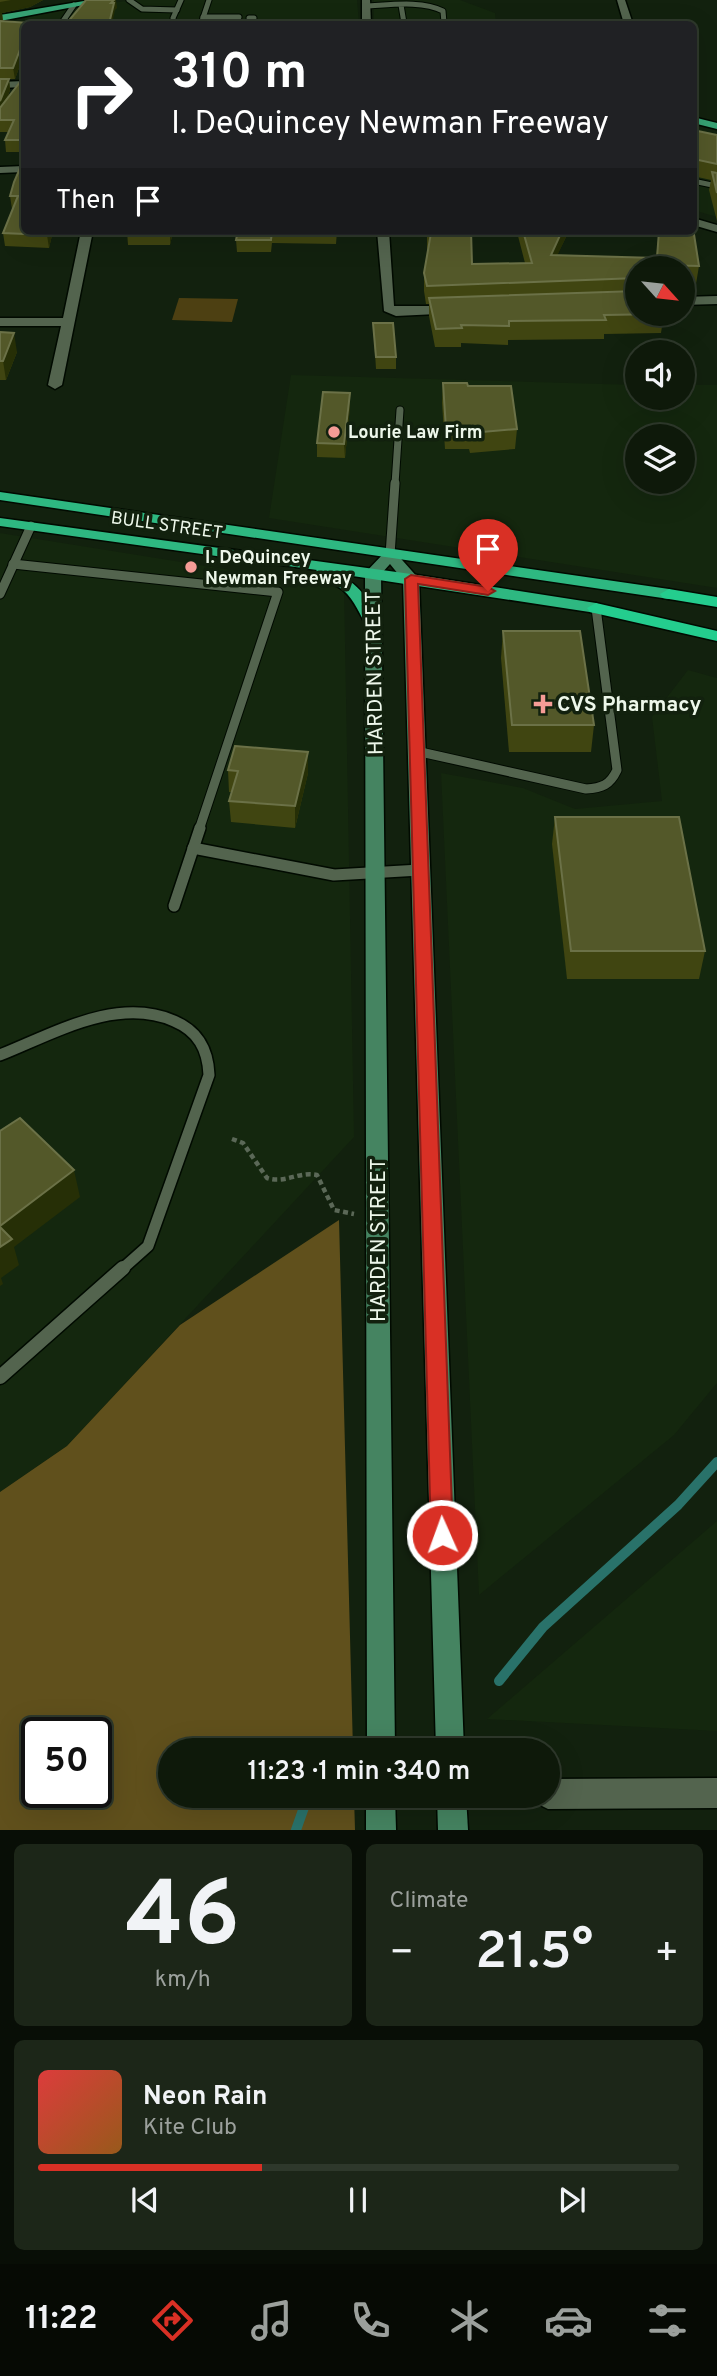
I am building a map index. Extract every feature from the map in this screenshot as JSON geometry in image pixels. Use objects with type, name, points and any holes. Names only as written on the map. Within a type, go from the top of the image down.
[{"type":"highway","name":"BULL STREET","points":[[0,496],[390,555]]},
{"type":"highway","name":"BULL STREET","points":[[0,522],[411,579]]},
{"type":"highway","points":[[390,555],[717,602]]},
{"type":"highway","points":[[266,558],[334,577],[349,585],[360,598],[374,625]]},
{"type":"highway","points":[[411,579],[596,608],[717,636]]},
{"type":"main road","points":[[0,18],[59,4],[74,5],[106,0]]},
{"type":"main road","points":[[0,24],[21,26]]},
{"type":"main road","points":[[697,121],[717,126]]},
{"type":"main road","name":"HARDEN STREET","points":[[381,1738],[373,573],[390,555],[411,579],[450,1738]]},
{"type":"main road","points":[[381,1808],[381,1830]]},
{"type":"main road","points":[[452,1808],[453,1830]]},
{"type":"street","points":[[621,0],[628,21]]},
{"type":"street","points":[[366,3],[367,21]]},
{"type":"street","points":[[0,85],[21,84]]},
{"type":"street","points":[[0,170],[21,169]]},
{"type":"street","points":[[697,222],[717,229]]},
{"type":"street","points":[[55,385],[86,235]]},
{"type":"street","points":[[383,235],[388,308],[396,312],[463,310]]},
{"type":"street","points":[[695,301],[717,300]]},
{"type":"street","points":[[0,322],[70,322]]},
{"type":"street","points":[[560,1794],[717,1793]]},
{"type":"lane","points":[[129,0],[138,9],[177,10]]},
{"type":"lane","points":[[174,21],[181,0]]},
{"type":"lane","points":[[202,21],[209,0]]},
{"type":"lane","points":[[158,9],[161,3]]},
{"type":"lane","points":[[366,3],[440,8],[444,21]]},
{"type":"lane","points":[[63,21],[74,5]]},
{"type":"lane","points":[[401,5],[404,21]]},
{"type":"lane","points":[[203,17],[239,17]]},
{"type":"lane","points":[[249,18],[254,18],[253,21]]},
{"type":"lane","points":[[697,182],[717,186]]},
{"type":"lane","points":[[390,555],[400,410]]},
{"type":"lane","points":[[0,594],[31,526]]},
{"type":"lane","points":[[13,564],[278,592],[174,906]]},
{"type":"lane","points":[[416,751],[483,764],[571,787],[601,788],[612,780],[617,771],[596,608]]},
{"type":"lane","points":[[193,848],[334,875],[420,870]]},
{"type":"lane","points":[[0,1055],[102,1016],[146,1011],[173,1019],[198,1036],[206,1047],[209,1075],[148,1246],[0,1377]]},
{"type":"path","points":[[232,1139],[243,1143],[267,1178],[281,1182],[309,1172],[317,1175],[334,1210],[355,1214]]},
{"type":"shaded area","points":[[133,0],[357,0],[359,21],[25,21],[25,16]]},
{"type":"shaded area","points":[[374,0],[460,0],[495,13],[496,21],[374,21]]},
{"type":"shaded area","points":[[697,128],[717,134],[717,217],[697,211]]},
{"type":"shaded area","points":[[179,298],[238,299],[232,322],[172,320]]},
{"type":"shaded area","points":[[291,375],[625,385],[625,410],[695,410],[695,385],[717,385],[717,588],[269,518]]},
{"type":"shaded area","points":[[0,533],[344,588],[354,1137],[67,1446],[0,1492]]},
{"type":"shaded area","points":[[688,670],[717,678],[717,1383],[674,1435],[479,1595],[441,773],[523,788],[575,809],[662,801],[652,717]]},
{"type":"shaded area","points":[[339,1220],[353,1738],[158,1738],[158,1808],[354,1808],[355,1830],[0,1830],[0,1492],[67,1446],[180,1325]]},
{"type":"shaded area","points":[[717,1521],[717,1731],[487,1719]]},
{"type":"building","points":[[86,0],[114,0],[111,3],[114,3],[110,21],[68,21]]},
{"type":"building","points":[[0,21],[21,22],[21,47],[13,68],[0,68]]},
{"type":"building","points":[[0,79],[9,79],[0,101]]},
{"type":"building","points":[[21,81],[21,140],[5,140],[14,120],[0,120],[0,108]]},
{"type":"building","points":[[697,131],[717,135],[717,164],[697,160]]},
{"type":"building","points":[[21,166],[21,234],[3,233],[18,196],[10,196]]},
{"type":"building","points":[[712,172],[717,173],[717,193]]},
{"type":"building","points":[[237,235],[272,235],[271,240],[236,240]]},
{"type":"building","points":[[431,235],[471,235],[472,264],[532,263],[524,235],[560,235],[551,255],[625,257],[625,278],[427,286],[424,273]]},
{"type":"building","points":[[659,235],[694,235],[699,266],[695,266],[695,256],[657,256]]},
{"type":"building","points":[[625,291],[625,315],[604,315],[606,320],[509,321],[509,326],[461,325],[462,328],[436,329],[429,298]]},
{"type":"building","points":[[373,323],[393,323],[396,357],[376,357]]},
{"type":"building","points":[[0,332],[14,333],[3,361],[0,361]]},
{"type":"building","points":[[443,383],[511,386],[517,429],[471,433],[470,429],[446,429]]},
{"type":"building","name":"Lourie Law Firm","points":[[323,392],[350,393],[344,444],[317,443]]},
{"type":"building","points":[[503,631],[580,631],[594,725],[512,725]]},
{"type":"building","points":[[235,746],[308,752],[295,806],[229,801],[238,771],[228,770]]},
{"type":"building","points":[[555,817],[679,817],[705,951],[571,951]]},
{"type":"building","points":[[20,1118],[74,1170],[0,1226],[0,1131]]},
{"type":"building","points":[[0,1227],[12,1239],[0,1247]]},
{"type":"waterway","points":[[499,1681],[543,1627],[678,1505],[717,1462]]},
{"type":"waterway","points":[[296,1830],[304,1808]]},
{"type":"place","name":"Lourie Law Firm","points":[[334,432]]},
{"type":"place","name":"I. DeQuincey Newman Freeway","points":[[191,567]]},
{"type":"place","name":"CVS Pharmacy","points":[[543,704]]},
{"type":"route","points":[[442,1535],[411,579],[488,591]]}]
